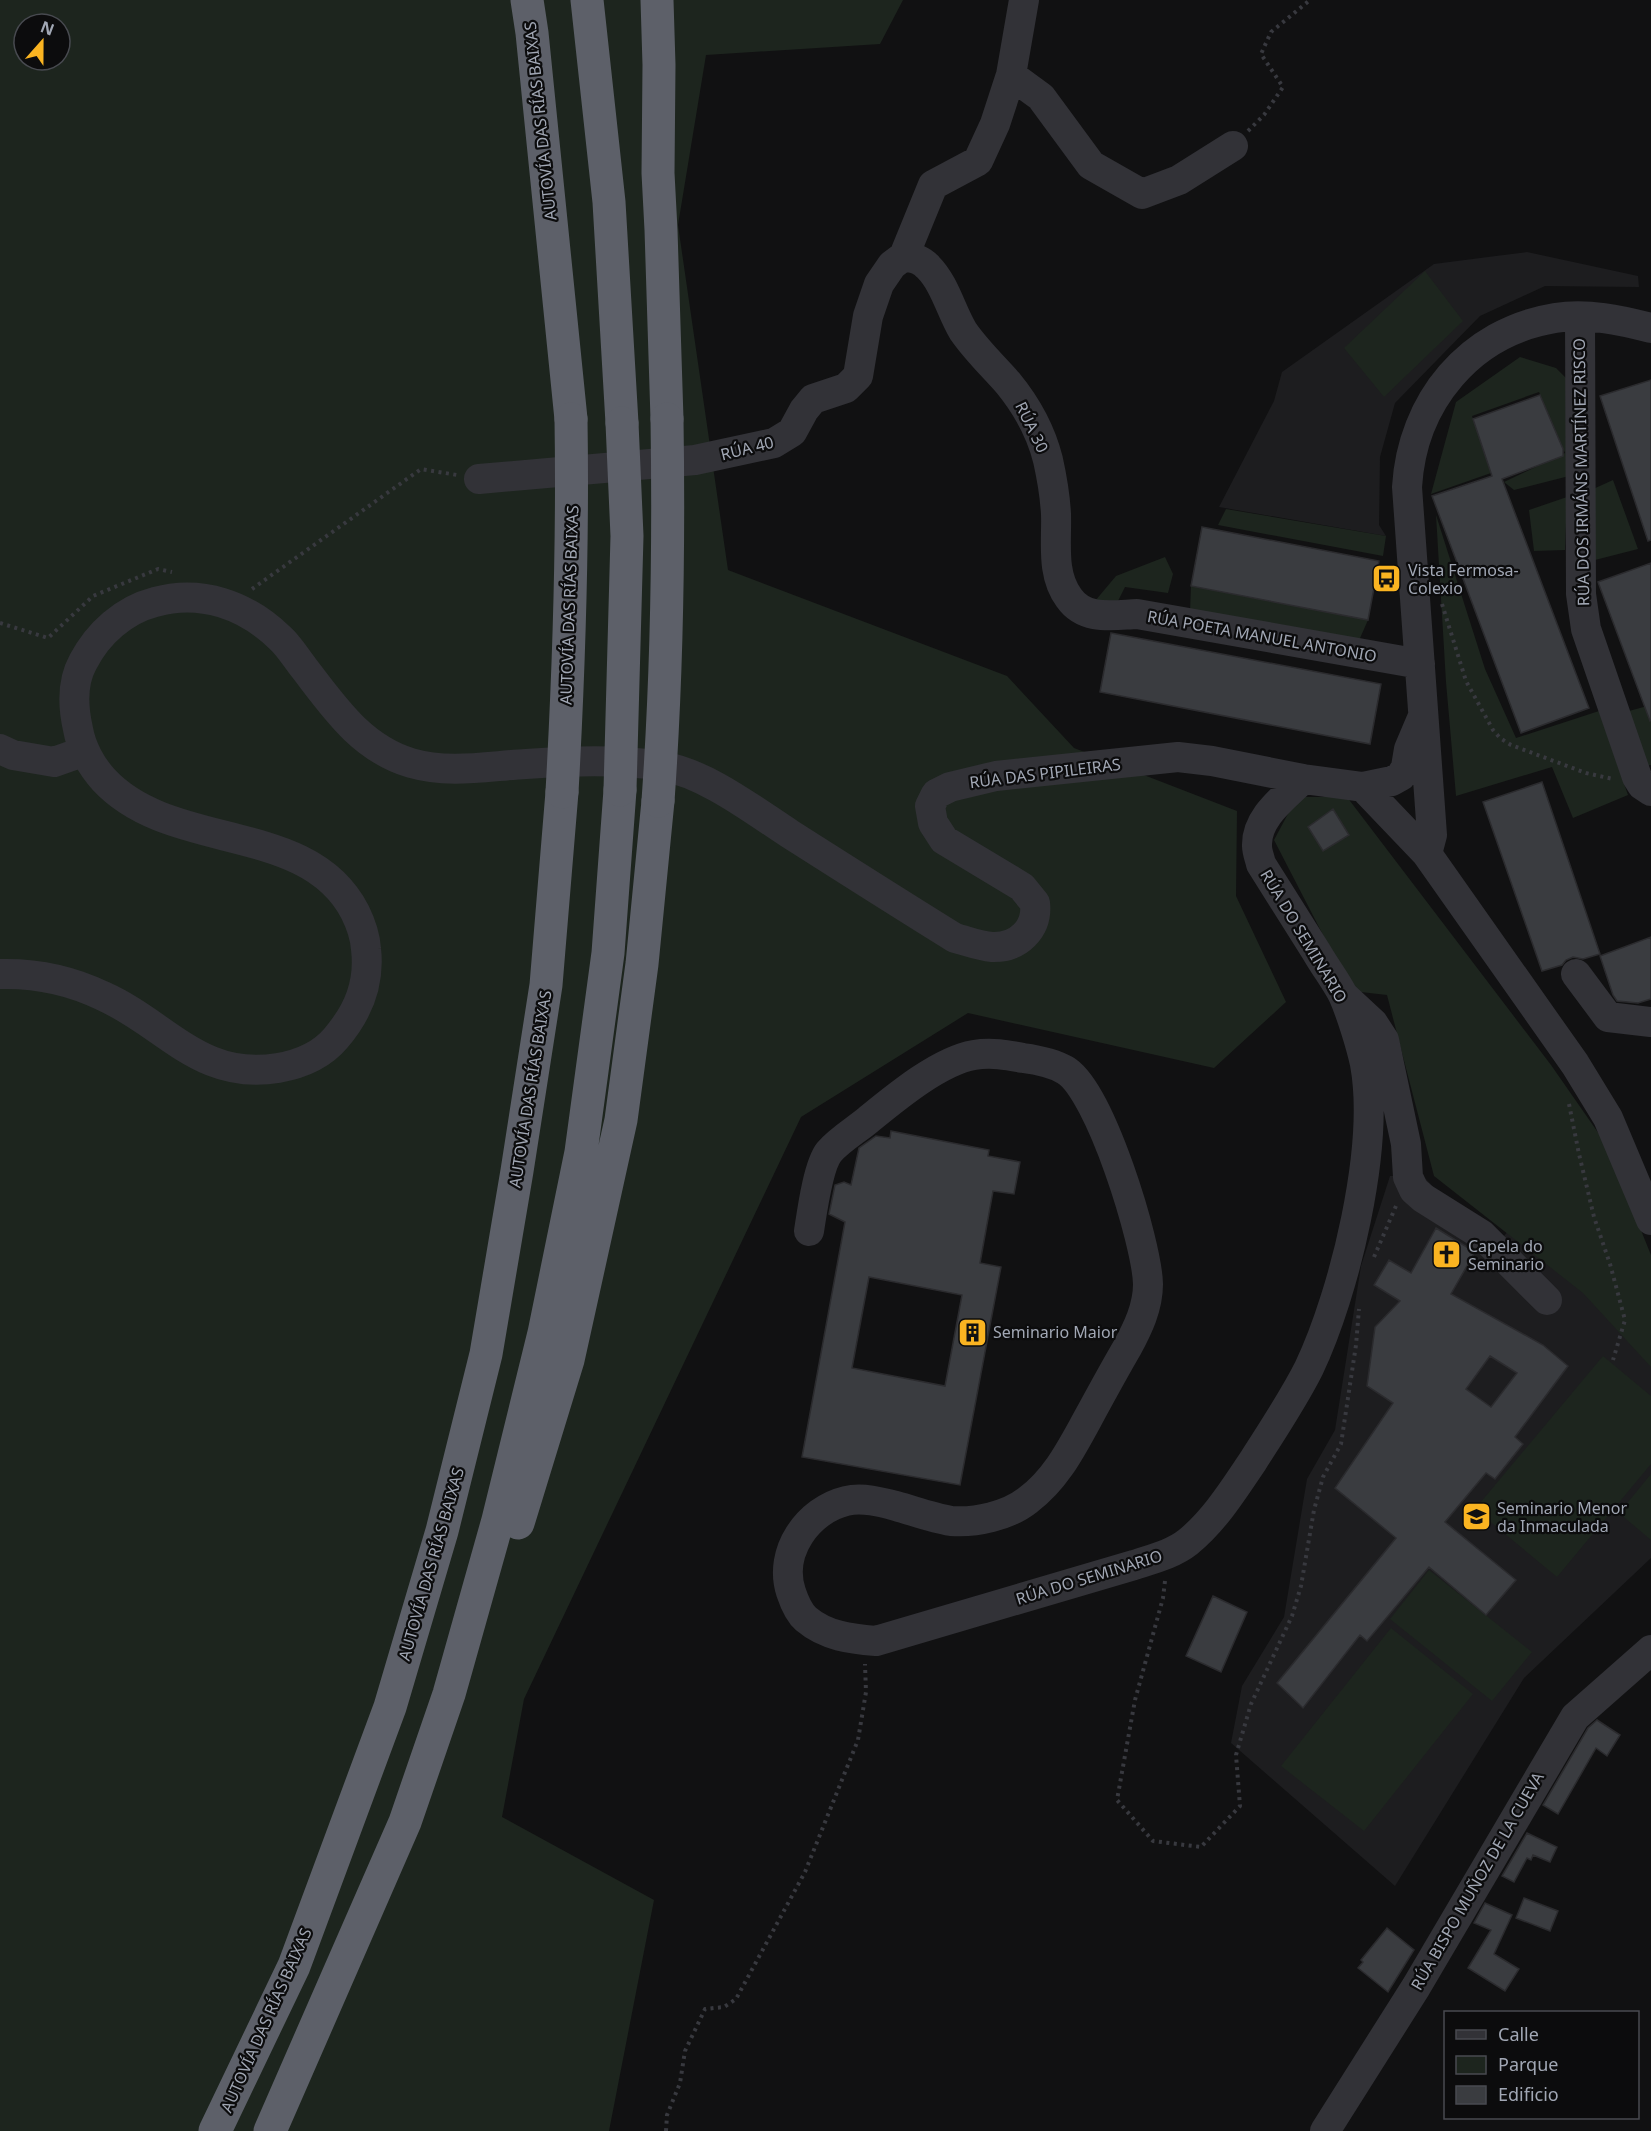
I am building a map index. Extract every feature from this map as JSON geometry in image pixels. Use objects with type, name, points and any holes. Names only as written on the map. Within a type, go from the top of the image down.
[{"type":"highway","name":"AUTOVÍA DAS RÍAS BAIXAS","points":[[215,2131],[294,1966],[390,1707],[442,1532],[486,1354],[546,985],[562,792],[569,671],[571,419],[532,33],[526,0]]},
{"type":"highway","points":[[405,1822],[452,1683],[498,1520],[544,1333],[580,1152],[608,953],[620,790],[627,536],[609,202],[587,0]]},
{"type":"highway","points":[[270,2131],[405,1822],[463,1702],[568,1360],[621,1120],[642,964],[658,801],[665,703],[669,584],[667,419],[658,173],[657,0]]},
{"type":"street","points":[[904,256],[933,185],[978,161],[995,124],[1011,75],[1024,0]]},
{"type":"street","points":[[1011,75],[1041,97],[1091,165],[1142,194],[1179,180],[1233,146]]},
{"type":"street","name":"RÚA 40","points":[[479,479],[695,460],[774,443],[792,432],[813,399],[846,388],[858,375],[868,316],[879,284],[892,266],[904,256]]},
{"type":"street","name":"RÚA 30","points":[[904,256],[919,259],[928,267],[939,283],[964,333],[1025,405],[1047,456],[1053,484],[1057,573],[1062,587],[1070,600],[1080,609],[1092,615],[1104,616]]},
{"type":"street","points":[[1427,854],[1432,835],[1407,487],[1409,463],[1421,421],[1436,394],[1454,372],[1476,352],[1504,334],[1556,318],[1580,317],[1604,318],[1651,328]]},
{"type":"street","name":"RÚA DOS IRMÁNS MARTÍNEZ RISCO","points":[[1580,317],[1582,613],[1637,777],[1642,785],[1651,791]]},
{"type":"street","name":"RÚA DAS PIPILEIRAS","points":[[0,974],[32,975],[70,982],[121,1005],[188,1050],[204,1058],[230,1068],[252,1070],[290,1066],[313,1058],[334,1040],[354,1013],[363,993],[367,979],[365,939],[357,915],[334,882],[320,871],[287,854],[178,824],[129,803],[96,771],[85,751],[77,725],[75,697],[78,673],[92,648],[110,626],[132,610],[163,600],[208,598],[224,602],[251,616],[280,638],[339,713],[362,737],[383,752],[408,762],[437,768],[476,769],[560,762],[607,762],[675,769],[692,775],[731,796],[955,938],[994,947],[1022,939],[1035,922],[1035,903],[1022,887],[944,840],[933,823],[930,806],[936,794],[950,787],[986,778],[1032,771],[1178,757],[1212,761],[1303,779]]},
{"type":"street","name":"RÚA POETA MANUEL ANTONIO","points":[[1104,616],[1137,614],[1420,664]]},
{"type":"street","points":[[1303,779],[1363,787],[1392,781],[1401,776],[1406,767],[1409,749],[1423,716]]},
{"type":"street","points":[[0,749],[13,755],[54,762],[85,751]]},
{"type":"street","name":"RÚA DO SEMINARIO","points":[[809,1231],[819,1182],[828,1154],[889,1103],[946,1064],[973,1055],[997,1053],[1044,1062],[1068,1071],[1081,1085],[1103,1129],[1140,1233],[1148,1283],[1145,1311],[1132,1339],[1062,1465],[1027,1502],[982,1520],[951,1521],[877,1502],[850,1500],[829,1507],[810,1521],[796,1539],[788,1562],[788,1584],[794,1602],[805,1618],[826,1631],[847,1639],[876,1641],[1168,1554],[1186,1543],[1203,1528],[1223,1504],[1281,1417],[1308,1369],[1327,1326],[1347,1260],[1357,1212],[1369,1108],[1365,1061],[1342,994],[1262,864],[1256,846],[1259,831],[1266,816],[1303,779]]},
{"type":"street","points":[[1363,787],[1427,854],[1592,1090],[1620,1143],[1651,1220]]},
{"type":"street","points":[[1576,974],[1608,1017],[1651,1022]]},
{"type":"street","points":[[1342,994],[1373,1023],[1384,1040],[1406,1144],[1408,1177],[1414,1190],[1482,1235],[1547,1300]]},
{"type":"street","name":"RÚA BISPO MUÑOZ DE LA CUEVA","points":[[1325,2131],[1416,1987],[1575,1717],[1651,1650]]},
{"type":"path","points":[[1233,146],[1264,115],[1283,87],[1261,54],[1271,32],[1310,0]]},
{"type":"path","points":[[250,591],[421,469],[479,479]]},
{"type":"path","points":[[0,623],[48,638],[93,596],[158,569],[181,574]]},
{"type":"path","points":[[1441,603],[1468,687],[1492,730],[1511,746],[1586,773],[1615,780]]},
{"type":"path","points":[[1569,1102],[1594,1217],[1625,1320],[1613,1360]]},
{"type":"path","points":[[1374,1259],[1408,1177]]},
{"type":"path","points":[[1168,1554],[1163,1598],[1136,1700],[1117,1800],[1153,1841],[1201,1847],[1240,1806],[1236,1755],[1251,1704],[1292,1616],[1301,1586],[1314,1510],[1323,1477],[1341,1444],[1356,1345],[1360,1298]]},
{"type":"path","points":[[666,2131],[668,2115],[680,2083],[685,2051],[705,2009],[724,2007],[736,1999],[805,1872],[858,1740],[866,1692],[864,1666],[876,1641]]},
{"type":"shaded area","points":[[1527,252],[1638,276],[1639,287],[1545,286],[1480,316],[1395,403],[1380,457],[1379,525],[1386,536],[1219,507],[1274,401],[1282,372],[1434,264]]},
{"type":"shaded area","name":"Seminario Menor da Inmaculada","points":[[1422,1175],[1442,1196],[1504,1236],[1516,1222],[1651,1326],[1651,1558],[1524,1678],[1395,1886],[1231,1743],[1242,1686],[1284,1617],[1307,1479],[1335,1430],[1361,1266],[1390,1176]]},
{"type":"green space","points":[[0,0],[903,0],[880,44],[706,55],[678,225],[728,570],[1007,676],[1074,748],[1237,811],[1236,896],[1286,1002],[1214,1068],[968,1013],[801,1117],[524,1699],[502,1817],[654,1900],[609,2131],[0,2131]]},
{"type":"green space","points":[[1425,271],[1463,321],[1384,397],[1344,348]]},
{"type":"green space","points":[[1520,357],[1556,368],[1571,383],[1573,475],[1514,490],[1504,482],[1565,453],[1539,392],[1472,416],[1491,473],[1431,494],[1456,402]]},
{"type":"green space","points":[[1613,480],[1638,549],[1595,560],[1591,490]]},
{"type":"green space","points":[[1567,497],[1565,550],[1534,551],[1529,510]]},
{"type":"green space","points":[[1226,509],[1386,536],[1383,556],[1218,525]]},
{"type":"green space","points":[[1436,515],[1485,669],[1516,738],[1599,711],[1628,795],[1573,818],[1552,767],[1456,796],[1446,682]]},
{"type":"green space","points":[[1165,557],[1173,574],[1168,593],[1125,587],[1115,607],[1095,601],[1116,576]]},
{"type":"green space","points":[[1191,586],[1368,620],[1357,645],[1190,612]]},
{"type":"green space","points":[[1651,705],[1651,765],[1647,766],[1629,711]]},
{"type":"green space","points":[[1297,797],[1347,797],[1551,1065],[1606,1144],[1651,1255],[1651,1367],[1583,1293],[1434,1176],[1387,995],[1352,991],[1274,840]]},
{"type":"green space","points":[[1603,1356],[1651,1396],[1651,1464],[1557,1577],[1475,1509]]},
{"type":"green space","points":[[1651,1474],[1651,1540],[1619,1513]]},
{"type":"green space","points":[[1429,1570],[1532,1652],[1492,1701],[1390,1619]]},
{"type":"green space","points":[[1391,1628],[1473,1694],[1364,1831],[1281,1766]]},
{"type":"building","points":[[1651,380],[1651,540],[1648,541],[1600,396]]},
{"type":"building","points":[[1540,395],[1563,449],[1563,456],[1502,479],[1589,708],[1521,733],[1432,496],[1492,476],[1473,419]]},
{"type":"building","points":[[1202,527],[1379,561],[1368,620],[1191,586]]},
{"type":"building","points":[[1651,563],[1651,720],[1650,721],[1598,582]]},
{"type":"building","points":[[1111,633],[1381,684],[1370,744],[1100,692]]},
{"type":"building","points":[[1542,782],[1600,954],[1583,959],[1573,957],[1562,965],[1542,971],[1483,802]]},
{"type":"building","points":[[1333,809],[1349,835],[1323,851],[1308,827]]},
{"type":"building","points":[[1651,937],[1651,999],[1638,1003],[1617,1001],[1600,956]]},
{"type":"building","name":"Seminario Maior","points":[[891,1131],[989,1150],[988,1156],[1020,1162],[1014,1194],[993,1191],[980,1263],[1001,1267],[960,1485],[802,1457],[845,1222],[829,1214],[835,1185],[844,1182],[851,1185],[859,1148],[876,1136],[890,1138]],"holes":[[[869,1277],[962,1295],[945,1386],[852,1368]]]},
{"type":"building","name":"Seminario Menor da Inmaculada","points":[[1436,1228],[1475,1252],[1451,1294],[1543,1345],[1568,1366],[1515,1437],[1523,1444],[1495,1479],[1486,1473],[1445,1522],[1516,1580],[1486,1615],[1429,1567],[1367,1641],[1360,1635],[1303,1708],[1277,1683],[1396,1538],[1335,1488],[1393,1403],[1367,1386],[1375,1327],[1400,1301],[1374,1285],[1389,1260],[1411,1273]],"holes":[[[1490,1356],[1517,1373],[1491,1407],[1466,1389]]]},
{"type":"building","points":[[1213,1596],[1247,1612],[1221,1672],[1186,1656]]},
{"type":"building","points":[[1597,1720],[1620,1735],[1607,1756],[1596,1748],[1558,1814],[1543,1805],[1588,1728]]},
{"type":"building","points":[[1527,1833],[1557,1847],[1550,1862],[1533,1855],[1531,1860],[1527,1858],[1514,1882],[1502,1876]]},
{"type":"building","points":[[1524,1898],[1558,1911],[1550,1931],[1516,1918]]},
{"type":"building","points":[[1485,1903],[1512,1915],[1494,1954],[1519,1969],[1505,1991],[1468,1968],[1491,1930],[1474,1923]]},
{"type":"building","points":[[1387,1928],[1414,1950],[1388,1992],[1358,1968],[1363,1962],[1361,1960]]},
{"type":"place","name":"Vista Fermosa- Colexio","points":[[1387,579]]},
{"type":"place","name":"Capela do Seminario","points":[[1447,1255]]},
{"type":"place","name":"Seminario Maior","points":[[972,1332]]},
{"type":"place","name":"Seminario Menor da Inmaculada","points":[[1476,1517]]}]
